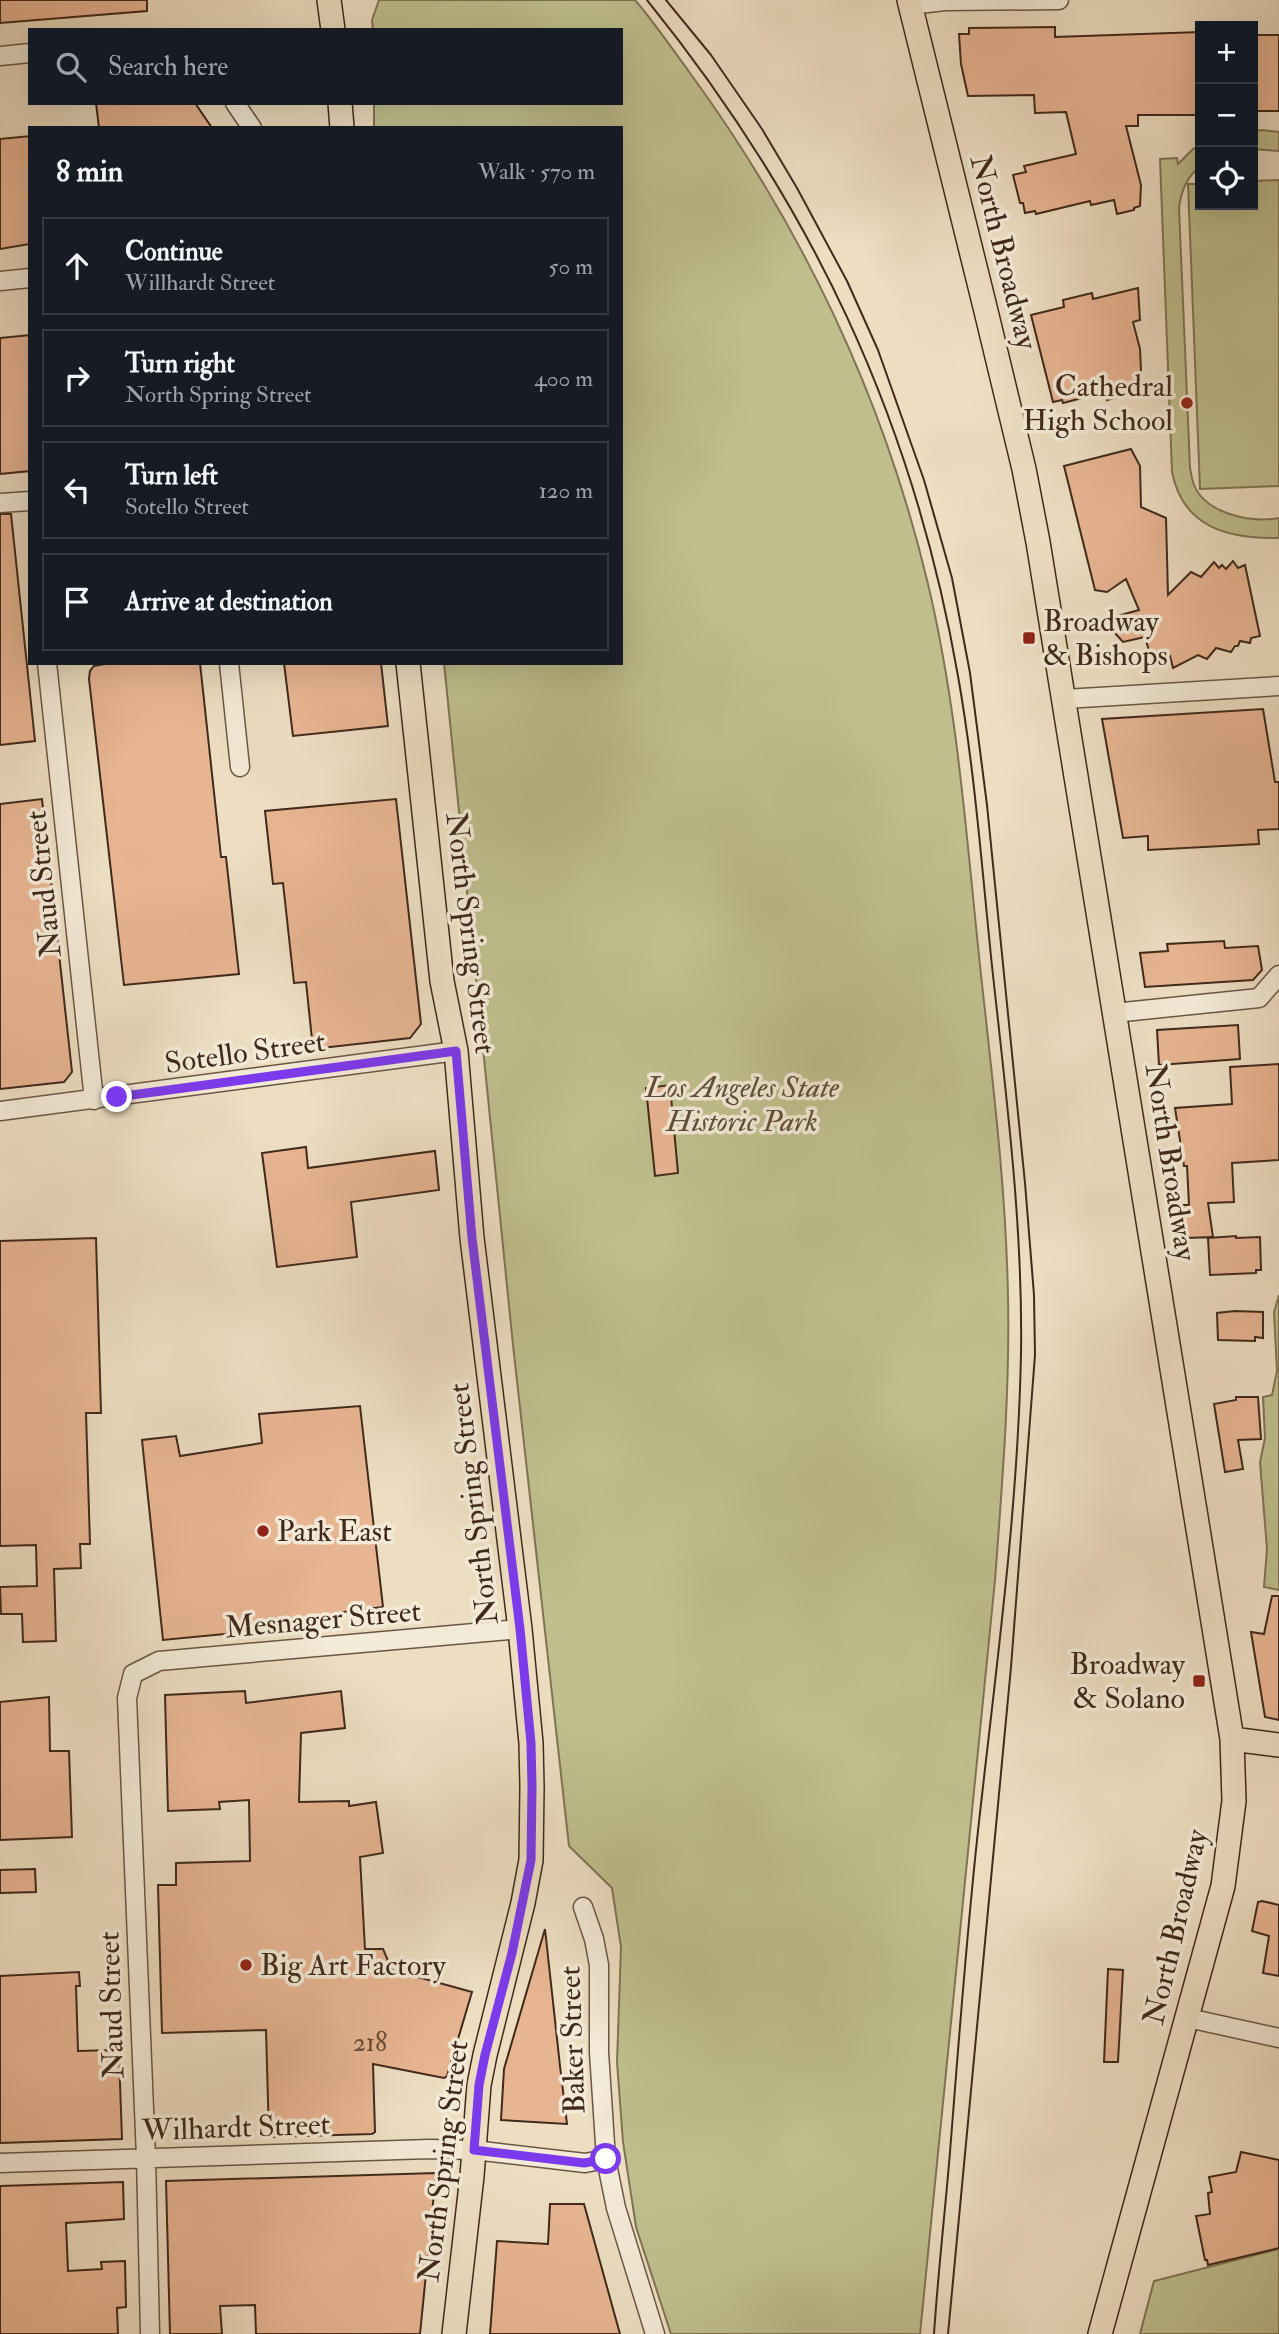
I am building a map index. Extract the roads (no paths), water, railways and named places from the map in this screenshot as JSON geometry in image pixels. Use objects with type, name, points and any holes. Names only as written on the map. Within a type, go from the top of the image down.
[{"type":"main road","points":[[329,0],[334,28]]},
{"type":"main road","name":"North Broadway","points":[[910,3],[1024,469],[1065,699],[1232,1739],[1234,1801],[1220,1898],[1100,2334]]},
{"type":"main road","points":[[340,105],[342,126]]},
{"type":"main road","name":"North Spring Street","points":[[408,665],[442,981],[456,1051],[472,1238],[520,1629],[531,1743],[531,1860],[515,1940],[479,2085],[454,2334]]},
{"type":"main road","points":[[1232,1739],[1279,1745]]},
{"type":"street","points":[[910,3],[1059,0]]},
{"type":"street","points":[[0,56],[28,53]]},
{"type":"street","points":[[236,105],[251,126]]},
{"type":"street","points":[[0,281],[28,278]]},
{"type":"street","points":[[0,503],[28,501]]},
{"type":"street","name":"Naud Street","points":[[47,665],[94,1100]]},
{"type":"street","points":[[229,665],[240,767]]},
{"type":"street","points":[[1065,699],[1279,686]]},
{"type":"street","points":[[1114,1013],[1259,998],[1279,975]]},
{"type":"street","name":"Sotello Street","points":[[0,1111],[456,1051]]},
{"type":"street","name":"Mesnager Street","points":[[134,1674],[159,1661],[520,1629]]},
{"type":"street","name":"Naud Street","points":[[134,1674],[127,1698],[146,2157],[150,2334]]},
{"type":"street","name":"Baker Street","points":[[583,1907],[594,1938],[599,1965],[599,2052],[606,2159],[616,2208],[655,2334]]},
{"type":"street","points":[[1188,2018],[1279,2038]]},
{"type":"street","name":"Wilhardt Street","points":[[0,2163],[474,2150],[584,2163],[606,2159]]},
{"type":"tram line","points":[[647,0],[706,77],[758,155],[806,235],[847,317],[883,402],[913,490],[938,581],[958,676],[974,785],[1012,1160],[1019,1257],[1021,1354],[1011,1526],[971,1898],[934,2334]]},
{"type":"tram line","points":[[666,0],[711,55],[762,129],[847,281],[878,350],[924,480],[952,578],[970,673],[987,805],[1025,1183],[1034,1295],[1035,1355],[1011,1667],[948,2334]]},
{"type":"place","name":"Cathedral High School","points":[[1187,403]]},
{"type":"place","name":"Broadway & Bishops","points":[[1029,638]]},
{"type":"place","name":"Park East","points":[[263,1531]]},
{"type":"place","name":"Broadway & Solano","points":[[1199,1681]]},
{"type":"place","name":"Big Art Factory","points":[[246,1965]]},
{"type":"park label","name":"Los Angeles State Historic Park","points":[[742,1104]]}]
